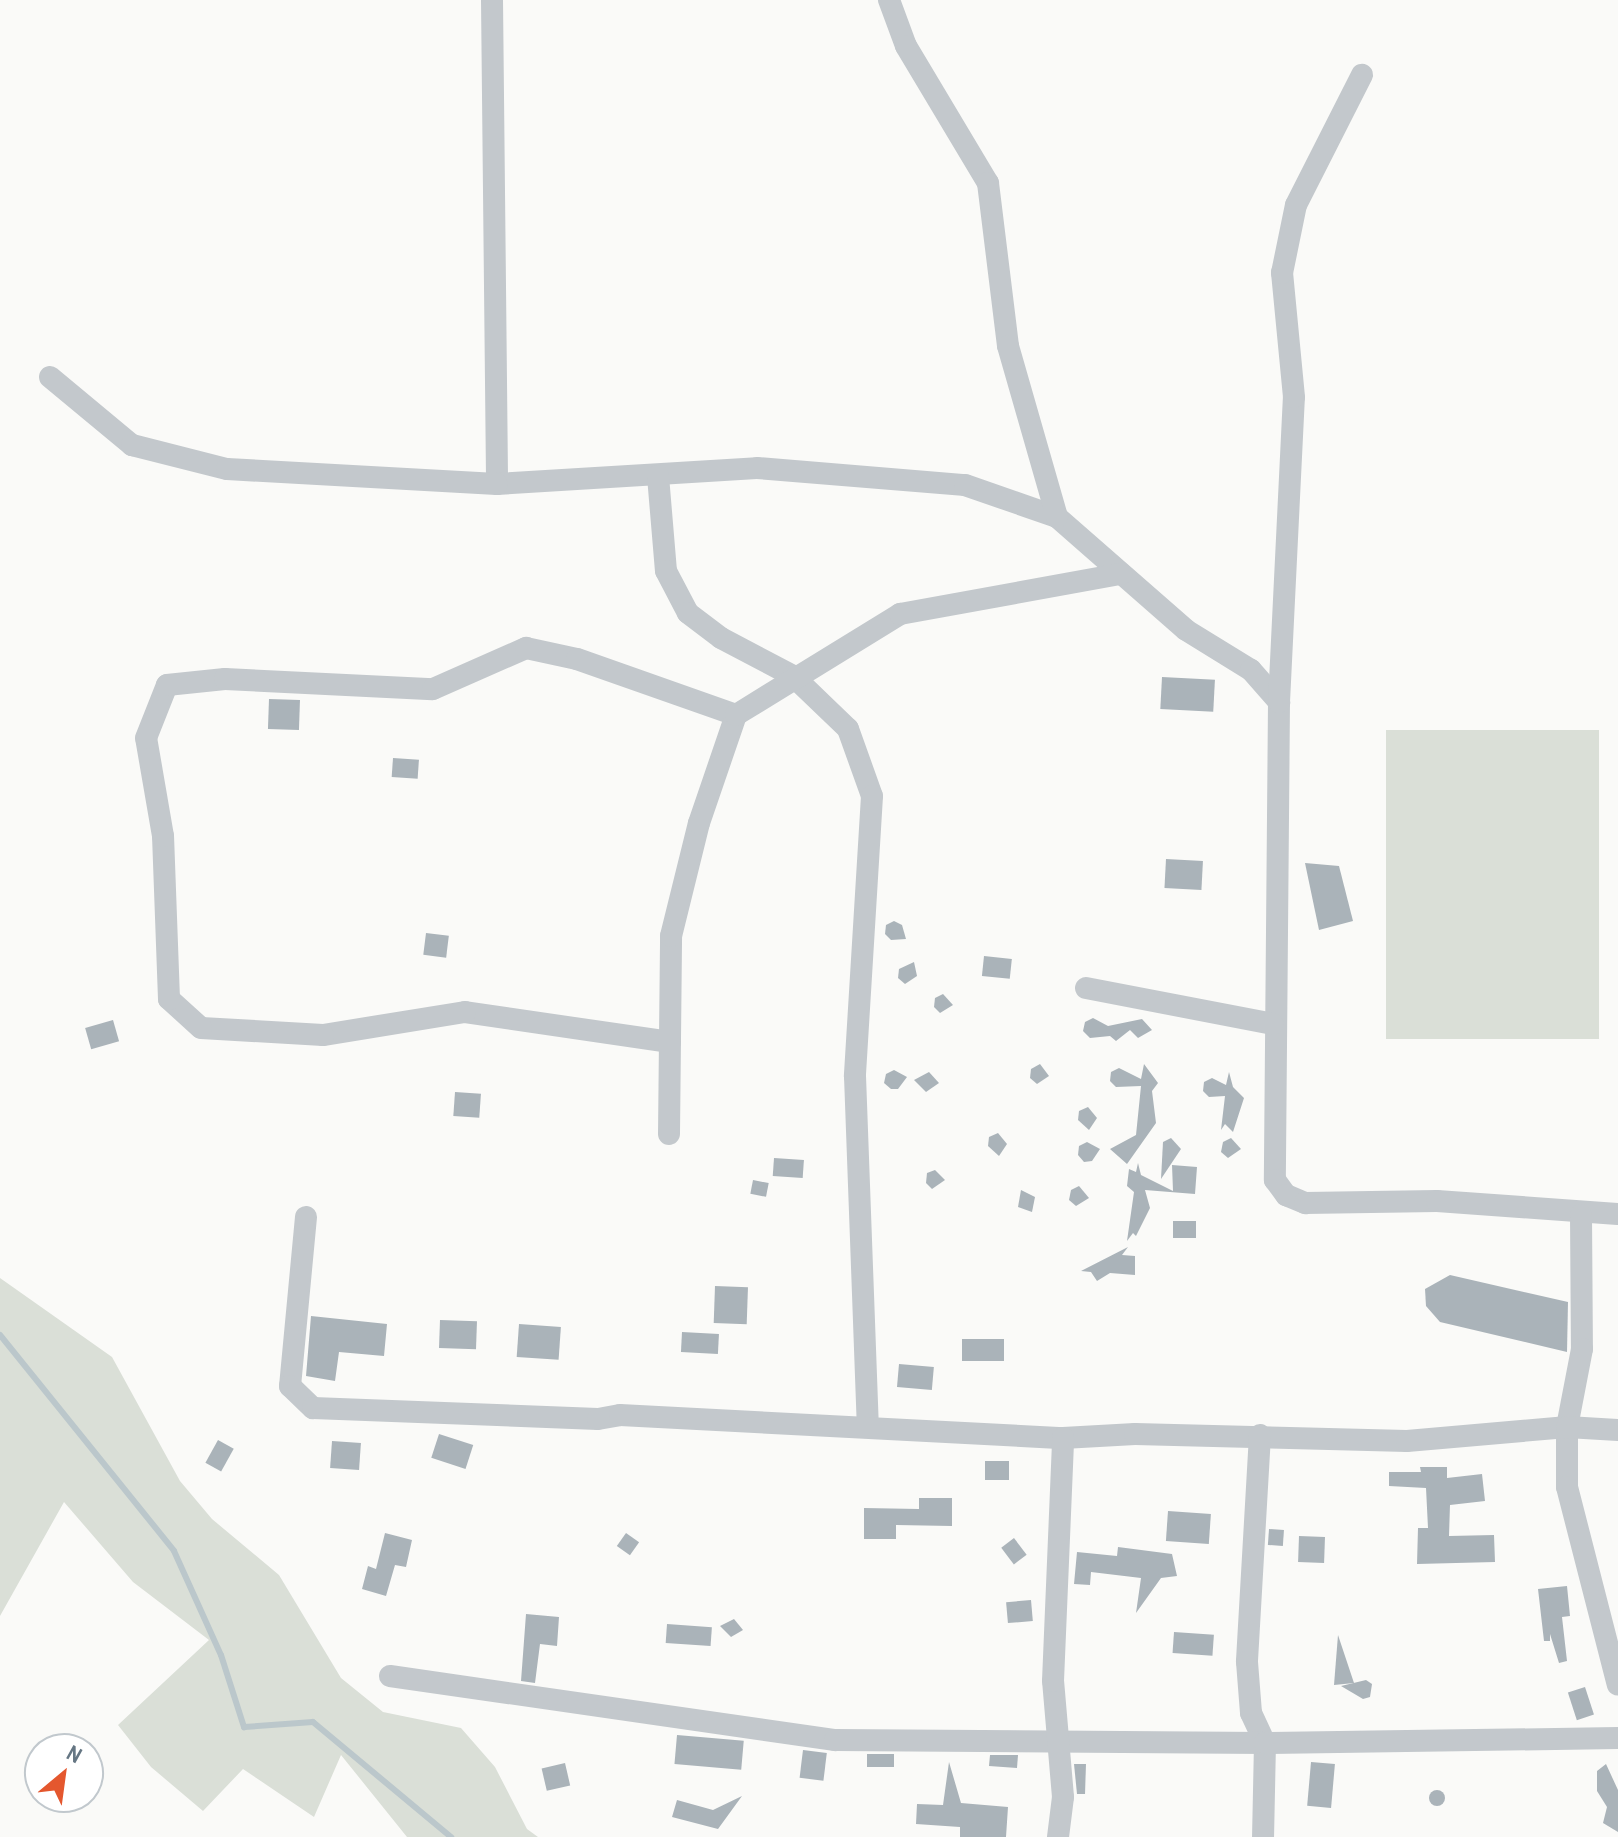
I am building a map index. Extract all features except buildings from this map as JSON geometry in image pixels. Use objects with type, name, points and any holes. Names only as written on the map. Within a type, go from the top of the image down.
[{"type":"street","points":[[492,0],[497,484]]},
{"type":"street","points":[[889,0],[906,46],[988,183],[1008,346],[1057,517]]},
{"type":"street","points":[[1362,75],[1296,205],[1282,273],[1294,397],[1279,702],[1273,1024],[1275,1180],[1286,1195],[1305,1203],[1437,1201],[1581,1215],[1618,1214]]},
{"type":"street","points":[[50,377],[132,445],[227,469],[497,484],[757,468],[965,485],[1057,517],[1186,630],[1251,670],[1279,702]]},
{"type":"street","points":[[658,476],[666,571],[688,613],[721,638],[793,676],[848,729],[872,796],[855,1076],[868,1427]]},
{"type":"street","points":[[669,1134],[671,936],[699,823],[736,715],[793,676],[900,614],[1121,574]]},
{"type":"street","points":[[670,1042],[465,1012],[323,1035],[201,1028],[169,999],[163,836],[146,738],[167,685],[225,679],[433,689],[526,648],[577,659],[736,715]]},
{"type":"street","points":[[1086,988],[1273,1024]]},
{"type":"street","points":[[1581,1215],[1582,1349],[1567,1427],[1567,1487],[1617,1675]]},
{"type":"street","points":[[306,1217],[290,1386],[313,1408],[598,1419],[620,1415],[1063,1438],[1260,1435],[1407,1441],[1567,1427],[1618,1430]]},
{"type":"street","points":[[1260,1435],[1247,1662],[1251,1713],[1265,1743],[1263,1837]]},
{"type":"street","points":[[1058,1837],[1060,1743],[1053,1681],[1063,1438]]},
{"type":"street","points":[[390,1676],[835,1740],[1265,1743],[1618,1738]]},
{"type":"shaded area","points":[[1386,730],[1599,730],[1599,1039],[1386,1039]]},
{"type":"shaded area","points":[[0,1278],[112,1357],[180,1481],[212,1519],[279,1575],[341,1678],[383,1712],[461,1728],[495,1767],[527,1829],[538,1837],[407,1837],[341,1755],[314,1817],[243,1769],[203,1811],[151,1767],[118,1725],[209,1640],[133,1582],[64,1502],[0,1616]]},
{"type":"waterway","points":[[0,1335],[174,1551],[221,1655],[244,1727],[313,1722],[451,1837]]}]
